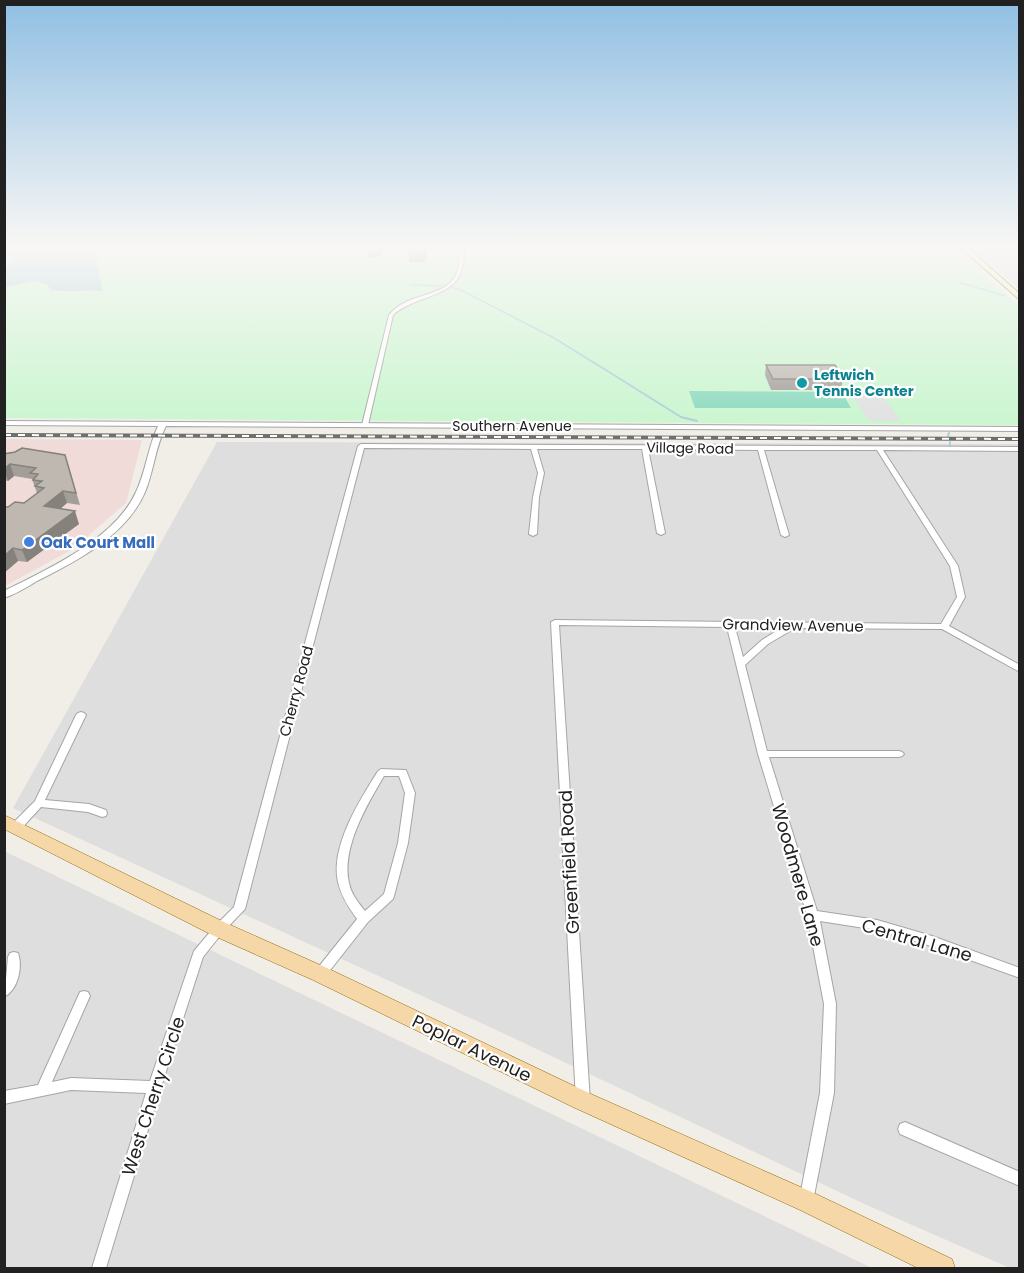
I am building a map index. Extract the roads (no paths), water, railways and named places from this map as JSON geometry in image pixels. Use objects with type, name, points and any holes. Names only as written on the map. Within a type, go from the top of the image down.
[{"type":"main road","name":"Poplar Avenue","points":[[10,824],[219,929],[320,974],[583,1101],[806,1201],[943,1269]]},
{"type":"street","points":[[365,425],[391,315],[398,307]]},
{"type":"street","name":"Southern Avenue","points":[[4,423],[1020,429]]},
{"type":"street","points":[[4,595],[63,564],[103,536],[128,512],[139,496],[148,471],[156,436],[163,424]]},
{"type":"street","name":"Village Road","points":[[361,446],[1019,450]]},
{"type":"street","name":"Cherry Road","points":[[219,929],[239,909],[361,446]]},
{"type":"street","points":[[533,534],[536,497],[541,473],[534,448]]},
{"type":"street","points":[[645,448],[661,533]]},
{"type":"street","points":[[761,449],[785,535]]},
{"type":"street","points":[[879,449],[954,566],[961,597],[945,627]]},
{"type":"street","name":"Grandview Avenue","points":[[555,622],[945,627],[1020,669]]},
{"type":"street","name":"Greenfield Road","points":[[555,622],[583,1101]]},
{"type":"street","name":"Woodmere Lane","points":[[730,624],[763,754],[813,915],[830,1004],[827,1093],[806,1201]]},
{"type":"street","points":[[740,664],[765,642],[793,625]]},
{"type":"street","points":[[10,824],[39,804],[81,715]]},
{"type":"street","points":[[763,754],[899,754]]},
{"type":"street","points":[[320,974],[364,919],[389,896],[403,843],[410,793],[403,772],[381,773],[358,811],[342,860],[346,894],[364,919]]},
{"type":"street","points":[[39,804],[85,807],[102,813]]},
{"type":"street","name":"Central Lane","points":[[813,915],[877,925],[932,941],[1020,973]]},
{"type":"street","name":"West Cherry Circle","points":[[99,1269],[154,1087],[198,955],[219,929]]},
{"type":"street","points":[[4,992],[12,980],[14,957]]},
{"type":"street","points":[[43,1088],[84,996]]},
{"type":"street","points":[[4,1098],[43,1088],[71,1084],[154,1087]]},
{"type":"street","points":[[905,1129],[1020,1179]]},
{"type":"waterway","points":[[495,307],[554,338],[596,364]]},
{"type":"waterway","points":[[593,362],[681,417],[697,421]]},
{"type":"railway","points":[[4,435],[1020,439]]},
{"type":"place","name":"Leftwich Tennis Center","points":[[802,383]]},
{"type":"place","name":"Oak Court Mall","points":[[29,542]]}]
